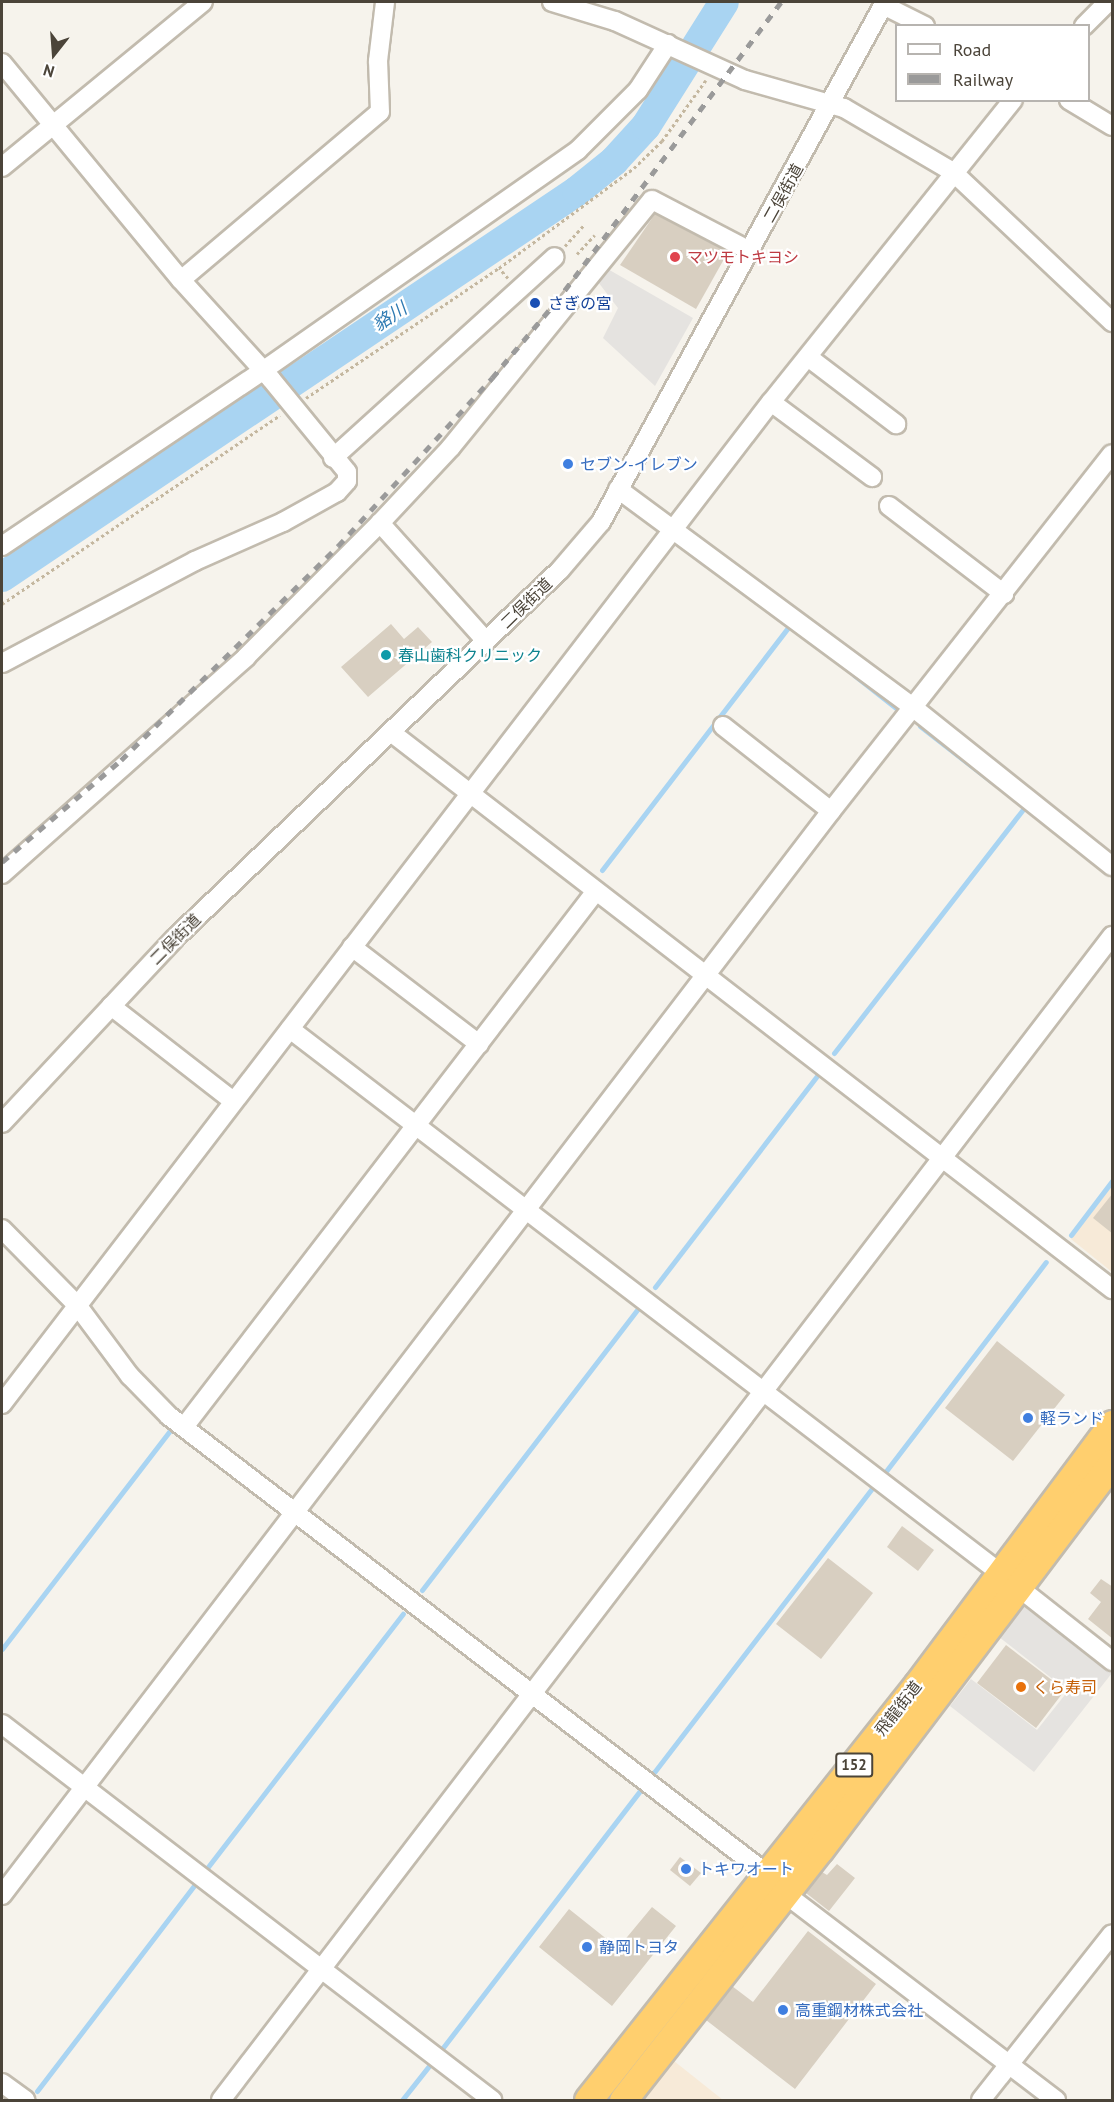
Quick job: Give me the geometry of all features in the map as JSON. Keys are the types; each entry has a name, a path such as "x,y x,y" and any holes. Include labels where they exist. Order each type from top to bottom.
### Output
{"highway":[{"name":"飛龍街道","path":"1008,1580 1113,1424"},
{"name":"飛龍街道","path":"623,2100 917,1685 1113,1463"},
{"name":"飛龍街道","path":"588,2100 776,1884"}],"street":[{"path":"2,167 203,2"},
{"path":"181,280 380,112 378,61 385,2"},
{"path":"552,2 581,5 766,88 844,108 954,172 1113,322"},
{"path":"1086,24 1108,2"},
{"path":"884,3 921,24"},
{"name":"二俣街道","path":"2,1123 111,1006 259,857 392,733 560,570 601,522 704,328 750,252 832,105 884,3"},
{"path":"2,546 266,376 578,150 638,90 674,46"},
{"path":"2,63 51,126 347,472 347,481 337,492 2,663"},
{"path":"2,1404 468,795 676,529 771,402 1011,102"},
{"path":"1072,102 1113,126"},
{"path":"2,874 237,665 380,523 451,447 652,200 750,252"},
{"path":"333,458 555,257"},
{"path":"808,357 896,424"},
{"path":"771,402 872,477"},
{"path":"2,1895 708,976 831,811 915,709 1113,454"},
{"path":"618,489 676,529 915,709 1113,866"},
{"path":"889,506 1004,594"},
{"path":"380,523 486,641"},
{"path":"723,726 831,811"},
{"path":"392,733 468,795 708,976 1113,1289"},
{"path":"178,1423 417,1125 596,891"},
{"path":"221,2100 763,1392 944,1160 1113,936"},
{"path":"352,947 478,1044"},
{"path":"111,1006 233,1101"},
{"path":"290,1029 1113,1660"},
{"path":"2,1229 77,1305 130,1376 178,1423 534,1694 1056,2100"},
{"path":"2,1724 323,1968 492,2100"},
{"path":"981,2100 1113,1934"},
{"path":"2,2083 25,2100"}],"path":[{"path":"2,604 291,404 481,277 499,268 634,168 684,113 712,64"},
{"path":"567,243 584,225"},
{"path":"578,254 595,235"},
{"path":"499,268 518,291"}],"shaded area":[{"path":"606,268 693,318 655,386 603,338 618,308 595,278"},
{"path":"1112,1186 1112,1272 1071,1239"},
{"path":"1024,1605 1112,1673 1034,1772 950,1706 971,1679 1037,1730 1068,1691 999,1637"},
{"path":"674,2061 723,2100 643,2100"}],"building":[{"name":"マツモトキヨシ","path":"655,214 728,252 696,309 620,265"},
{"name":"春山歯科クリニック","path":"391,624 404,639 418,627 432,642 368,697 341,667"},
{"path":"1113,1193 1113,1234 1093,1218"},
{"path":"997,1341 1065,1395 1013,1461 945,1408"},
{"path":"902,1526 934,1550 918,1571 887,1547"},
{"path":"828,1558 873,1593 821,1659 776,1624"},
{"path":"1101,1579 1113,1587 1113,1639 1088,1619 1101,1602 1090,1593"},
{"name":"くら寿司","path":"1006,1645 1065,1690 1036,1728 977,1683"},
{"path":"680,1857 701,1873 690,1886 670,1870"},
{"path":"837,1864 855,1878 829,1911 806,1893 822,1872 827,1875"},
{"path":"652,1907 676,1926 612,2006 539,1947 569,1909 618,1948"},
{"name":"高重鋼材株式会社","path":"808,1931 876,1984 795,2089 706,2020 732,1986 753,2002"}],"waterway":[{"name":"貉川","path":"2,577 577,191 614,161 646,126 724,2"},
{"path":"602,870 790,625 794,629"},
{"path":"854,675 896,708"},
{"path":"920,726 992,782"},
{"path":"834,1053 1025,807"},
{"path":"655,1287 816,1077"},
{"path":"1071,1235 1112,1181"},
{"path":"2,1649 345,1203"},
{"path":"883,1475 1046,1262"},
{"path":"422,1590 638,1309"},
{"path":"652,1775 874,1486"},
{"path":"204,1872 403,1614"},
{"path":"438,2054 640,1791"},
{"path":"37,2091 197,1882"},
{"path":"402,2100 432,2062"}],"railway":[{"path":"2,862 121,760 338,546 492,378 555,303 781,2"}],"place":[{"name":"マツモトキヨシ","path":"675,257"},
{"name":"さぎの宮","path":"535,303"},
{"name":"セブン-イレブン","path":"568,464"},
{"name":"春山歯科クリニック","path":"386,655"},
{"name":"軽ランド","path":"1028,1418"},
{"name":"くら寿司","path":"1021,1687"},
{"name":"トキワオート","path":"686,1869"},
{"name":"静岡トヨタ","path":"587,1947"},
{"name":"高重鋼材株式会社","path":"783,2010"}]}
